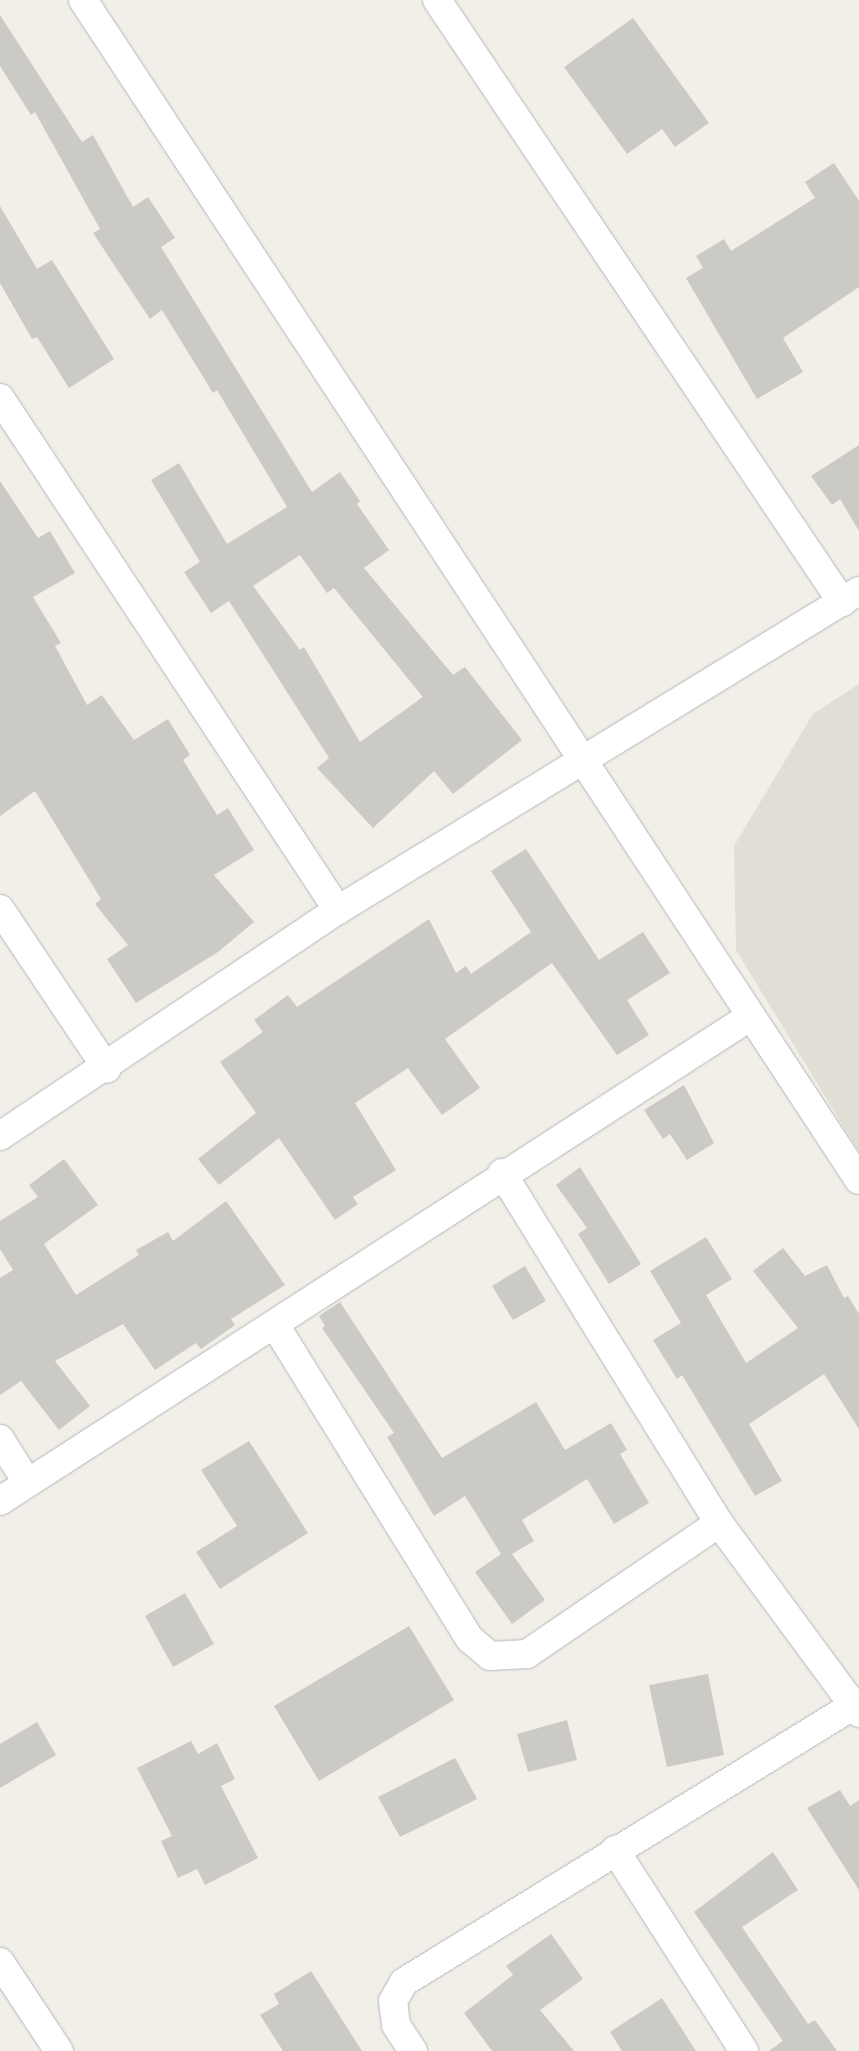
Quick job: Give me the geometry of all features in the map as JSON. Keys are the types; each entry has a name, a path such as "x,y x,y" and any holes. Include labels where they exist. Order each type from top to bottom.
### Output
{"street":[{"path":"83,0 859,1180"},
{"path":"0,1136 107,1069 338,910 585,761 851,596 437,0"},
{"path":"0,398 338,910"},
{"path":"0,908 107,1069"},
{"path":"0,1501 27,1482 275,1326 502,1173 751,1016"},
{"path":"413,2051 396,2025 393,2001 404,1982 615,1850 856,1709 720,1523 502,1173"},
{"path":"275,1326 470,1639 490,1656 527,1654 720,1523"},
{"path":"0,1439 27,1482"},
{"path":"615,1850 744,2051"},
{"path":"0,1962 59,2051"}],"shaded area":[{"path":"859,684 859,1152 736,950 734,846 813,714"}],"building":[{"path":"0,15 82,142 93,135 133,207 148,197 175,238 161,247 312,492 340,472 360,501 357,504 389,550 364,568 453,675 465,667 522,740 453,794 434,771 373,828 317,768 329,758 229,601 211,613 184,572 200,562 151,480 179,463 227,544 287,507 217,390 213,393 162,310 150,319 93,233 100,229 35,112 31,115 0,66","holes":["300,555 327,593 334,588 423,697 360,742 304,647 300,650 253,586"]},
{"path":"633,18 709,123 675,147 662,129 627,154 564,67"},
{"path":"834,163 859,201 859,287 783,338 803,372 757,399 686,278 703,268 696,256 724,239 731,251 815,198 805,182"},
{"path":"0,206 37,269 52,260 114,359 69,388 37,337 32,339 0,283"},
{"path":"859,445 859,531 840,499 832,505 811,476"},
{"path":"0,481 38,538 50,531 75,573 33,597 61,643 55,646 87,705 102,695 134,740 168,719 190,755 183,760 217,815 228,808 254,850 214,875 254,922 218,952 136,1003 107,959 128,945 95,904 101,899 35,791 0,816"},
{"path":"526,849 599,960 643,932 670,973 627,1000 649,1035 617,1055 552,963 445,1039 480,1088 442,1115 408,1068 355,1103 396,1170 353,1197 358,1204 335,1220 279,1138 219,1185 198,1159 256,1113 220,1062 263,1032 254,1020 288,995 297,1007 429,919 456,973 466,966 471,974 531,932 491,871"},
{"path":"684,1085 714,1143 687,1160 670,1134 663,1139 644,1110"},
{"path":"64,1159 98,1205 44,1244 76,1295 139,1255 136,1250 168,1232 173,1241 226,1201 285,1285 231,1319 235,1325 201,1349 196,1343 155,1370 123,1324 55,1361 90,1406 59,1430 21,1381 0,1395 0,1278 13,1270 0,1249 0,1221 38,1197 29,1185"},
{"path":"580,1167 641,1264 609,1284 578,1234 587,1228 556,1185"},
{"path":"706,1237 732,1279 706,1295 746,1363 798,1328 753,1271 783,1248 805,1276 827,1265 844,1298 848,1296 859,1314 859,1429 824,1374 749,1424 782,1481 755,1496 682,1375 677,1379 653,1340 681,1323 650,1271"},
{"path":"525,1266 546,1301 513,1320 492,1286"},
{"path":"340,1302 442,1458 536,1402 565,1450 611,1423 627,1450 620,1454 649,1503 614,1524 587,1479 522,1520 534,1541 512,1554 545,1600 512,1624 475,1572 501,1554 465,1496 434,1516 387,1437 394,1433 322,1328 325,1326 319,1316"},
{"path":"249,1441 308,1533 220,1589 196,1552 237,1526 201,1470"},
{"path":"185,1593 214,1644 173,1667 145,1616"},
{"path":"409,1626 454,1700 319,1781 274,1706"},
{"path":"708,1674 724,1755 667,1767 649,1685"},
{"path":"567,1720 577,1760 528,1772 517,1734"},
{"path":"37,1722 56,1755 0,1788 0,1744"},
{"path":"191,1741 198,1754 217,1743 235,1779 221,1786 258,1858 205,1885 197,1869 178,1878 161,1841 172,1836 137,1768"},
{"path":"455,1758 477,1799 400,1837 378,1797"},
{"path":"840,1790 850,1806 859,1800 859,1890 807,1808"},
{"path":"773,1852 798,1890 742,1927 808,2024 815,2020 837,2051 769,2051 783,2041 694,1912"},
{"path":"551,1934 583,1979 540,2010 574,2051 492,2051 464,2013 513,1975 506,1966"},
{"path":"311,1971 362,2051 283,2051 260,2015 279,2004 274,1994"},
{"path":"662,1998 696,2051 622,2051 610,2032"}]}
